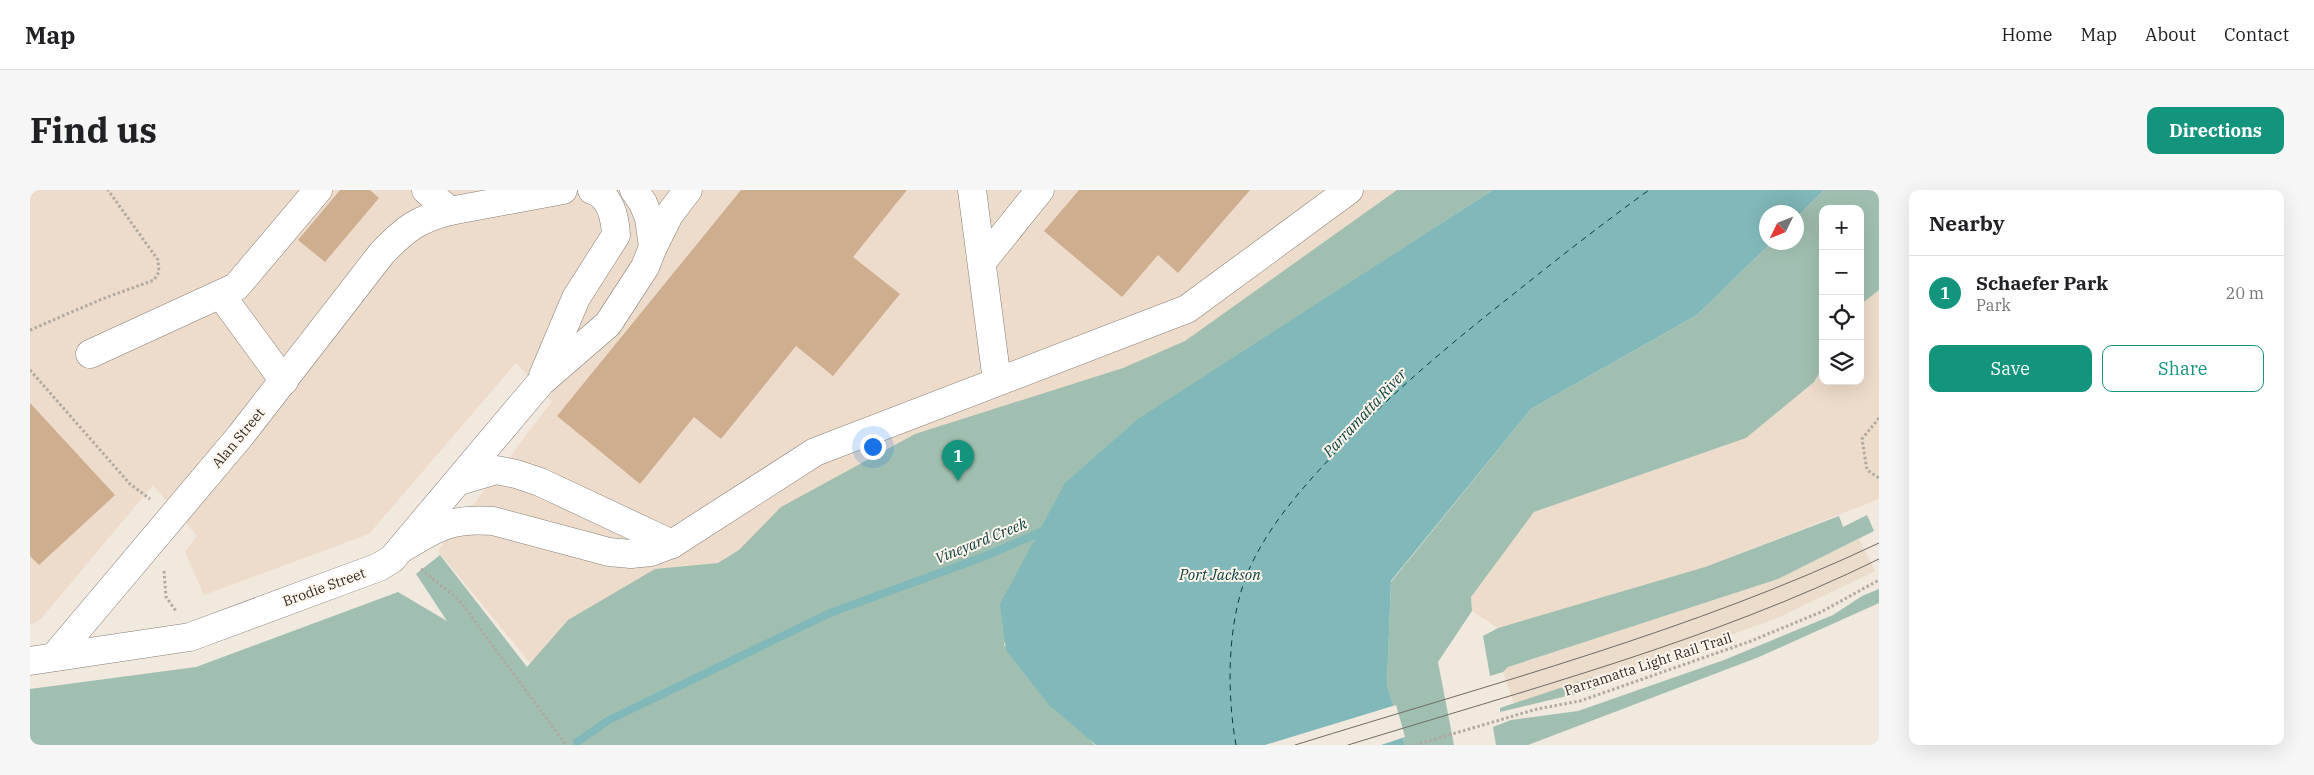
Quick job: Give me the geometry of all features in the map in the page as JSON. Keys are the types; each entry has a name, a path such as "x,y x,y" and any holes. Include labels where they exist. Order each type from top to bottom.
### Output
{"street":[{"path":"90,354 228,291 318,190"},
{"path":"426,190 450,211 563,190"},
{"path":"592,190 606,200 612,210 616,235"},
{"path":"541,382 576,298 616,235 624,190"},
{"path":"634,190 643,203 649,218 654,247"},
{"path":"541,382 608,324 645,267 669,215 688,190"},
{"path":"972,190 997,381"},
{"path":"982,262 1040,190"},
{"path":"408,557 434,528 453,522 474,520 493,521 609,552 631,554 651,552 672,544 815,452 1187,310 1349,190"},
{"name":"Alan Street","path":"42,659 284,381 382,253 408,227 420,220 450,211"},
{"path":"228,291 284,381"},
{"name":"Brodie Street","path":"42,659 190,637 379,567 392,559 408,557 459,481 541,382"},
{"path":"459,481 496,470 516,474 540,482 672,544"}],"path":[{"path":"30,330 102,299 154,280 159,272 158,260 108,190"},
{"path":"30,370 130,484 151,500"},
{"path":"1879,418 1862,438 1867,470 1879,478"},
{"path":"408,557 460,601 566,745"},
{"path":"164,569 166,597 177,612"},
{"name":"Parramatta Light Rail Trail","path":"1415,745 1491,722 1580,700 1751,641 1821,612 1879,580"}],"shaded area":[{"path":"30,190 1410,190 1250,311 540,675 438,551 552,401 516,363 369,534 204,595 185,552 197,536 153,485 40,620 30,625"},
{"path":"1879,290 1879,499 1705,567 1498,628 1472,611 1471,597 1534,512 1746,438 1814,382 1819,374 1819,385 1864,385 1864,302"},
{"path":"1859,539 1875,571 1782,616 1682,653 1593,677 1514,704 1503,672 1508,667 1778,579"}],"green space":[{"path":"1397,190 1493,190 1271,334 1259,349 1025,560 1004,645 1099,734 1090,740 1095,745 30,745 30,689 196,667 398,592 447,621 416,574 440,555 527,667 568,620 655,569 718,563 739,550 781,507 915,434 1123,368 1185,341"},
{"path":"1824,190 1879,190 1879,290 1864,302 1864,205 1819,205 1819,374 1814,382 1746,438 1534,512 1471,597 1472,611 1438,662 1454,745 1405,745 1387,685 1391,582 1531,409 1697,315 1764,250 1804,250 1804,210"},
{"path":"1867,515 1874,531 1778,579 1508,667 1503,672 1490,676 1483,636 1498,628 1705,567 1839,516 1843,527"},
{"path":"1879,589 1879,603 1759,657 1528,745 1496,745 1493,727 1511,720 1578,711 1724,660 1833,615 1862,596"},
{"path":"1593,677 1596,689 1500,712 1500,708"}],"water":[{"name":"Port Jackson","path":"1493,190 1824,190 1804,210 1804,205 1759,205 1759,250 1764,250 1697,315 1531,409 1391,581 1387,685 1405,745 1096,745 1049,705 1006,650 1000,604 1065,483 1138,419"}],"pier":[{"path":"1396,705 1405,737 1381,745 1265,745"}],"building":[{"path":"340,190 370,190 379,198 325,262 298,240"},
{"path":"741,190 907,190 853,257 900,294 833,376 796,346 721,439 694,417 640,484 557,416"},
{"path":"1079,190 1250,190 1178,273 1158,255 1122,297 1044,231"},
{"path":"30,403 115,495 39,565 30,556"}],"waterway":[{"name":"Vineyard Creek","path":"577,742 609,720 830,613 983,557 1048,529"}],"ferry route":[{"path":"1236,745 1230,676 1233,628 1244,583 1252,563 1279,518 1356,431 1420,371 1545,269 1649,190"}],"tram line":[{"path":"1295,745 1664,630 1809,574 1879,543"},
{"path":"1348,745 1550,684 1685,639 1751,615 1879,559"}],"place":[{"name":"Schaefer Park","path":"958,481"}],"water label":[{"name":"Parramatta River","path":"1365,413"}]}
